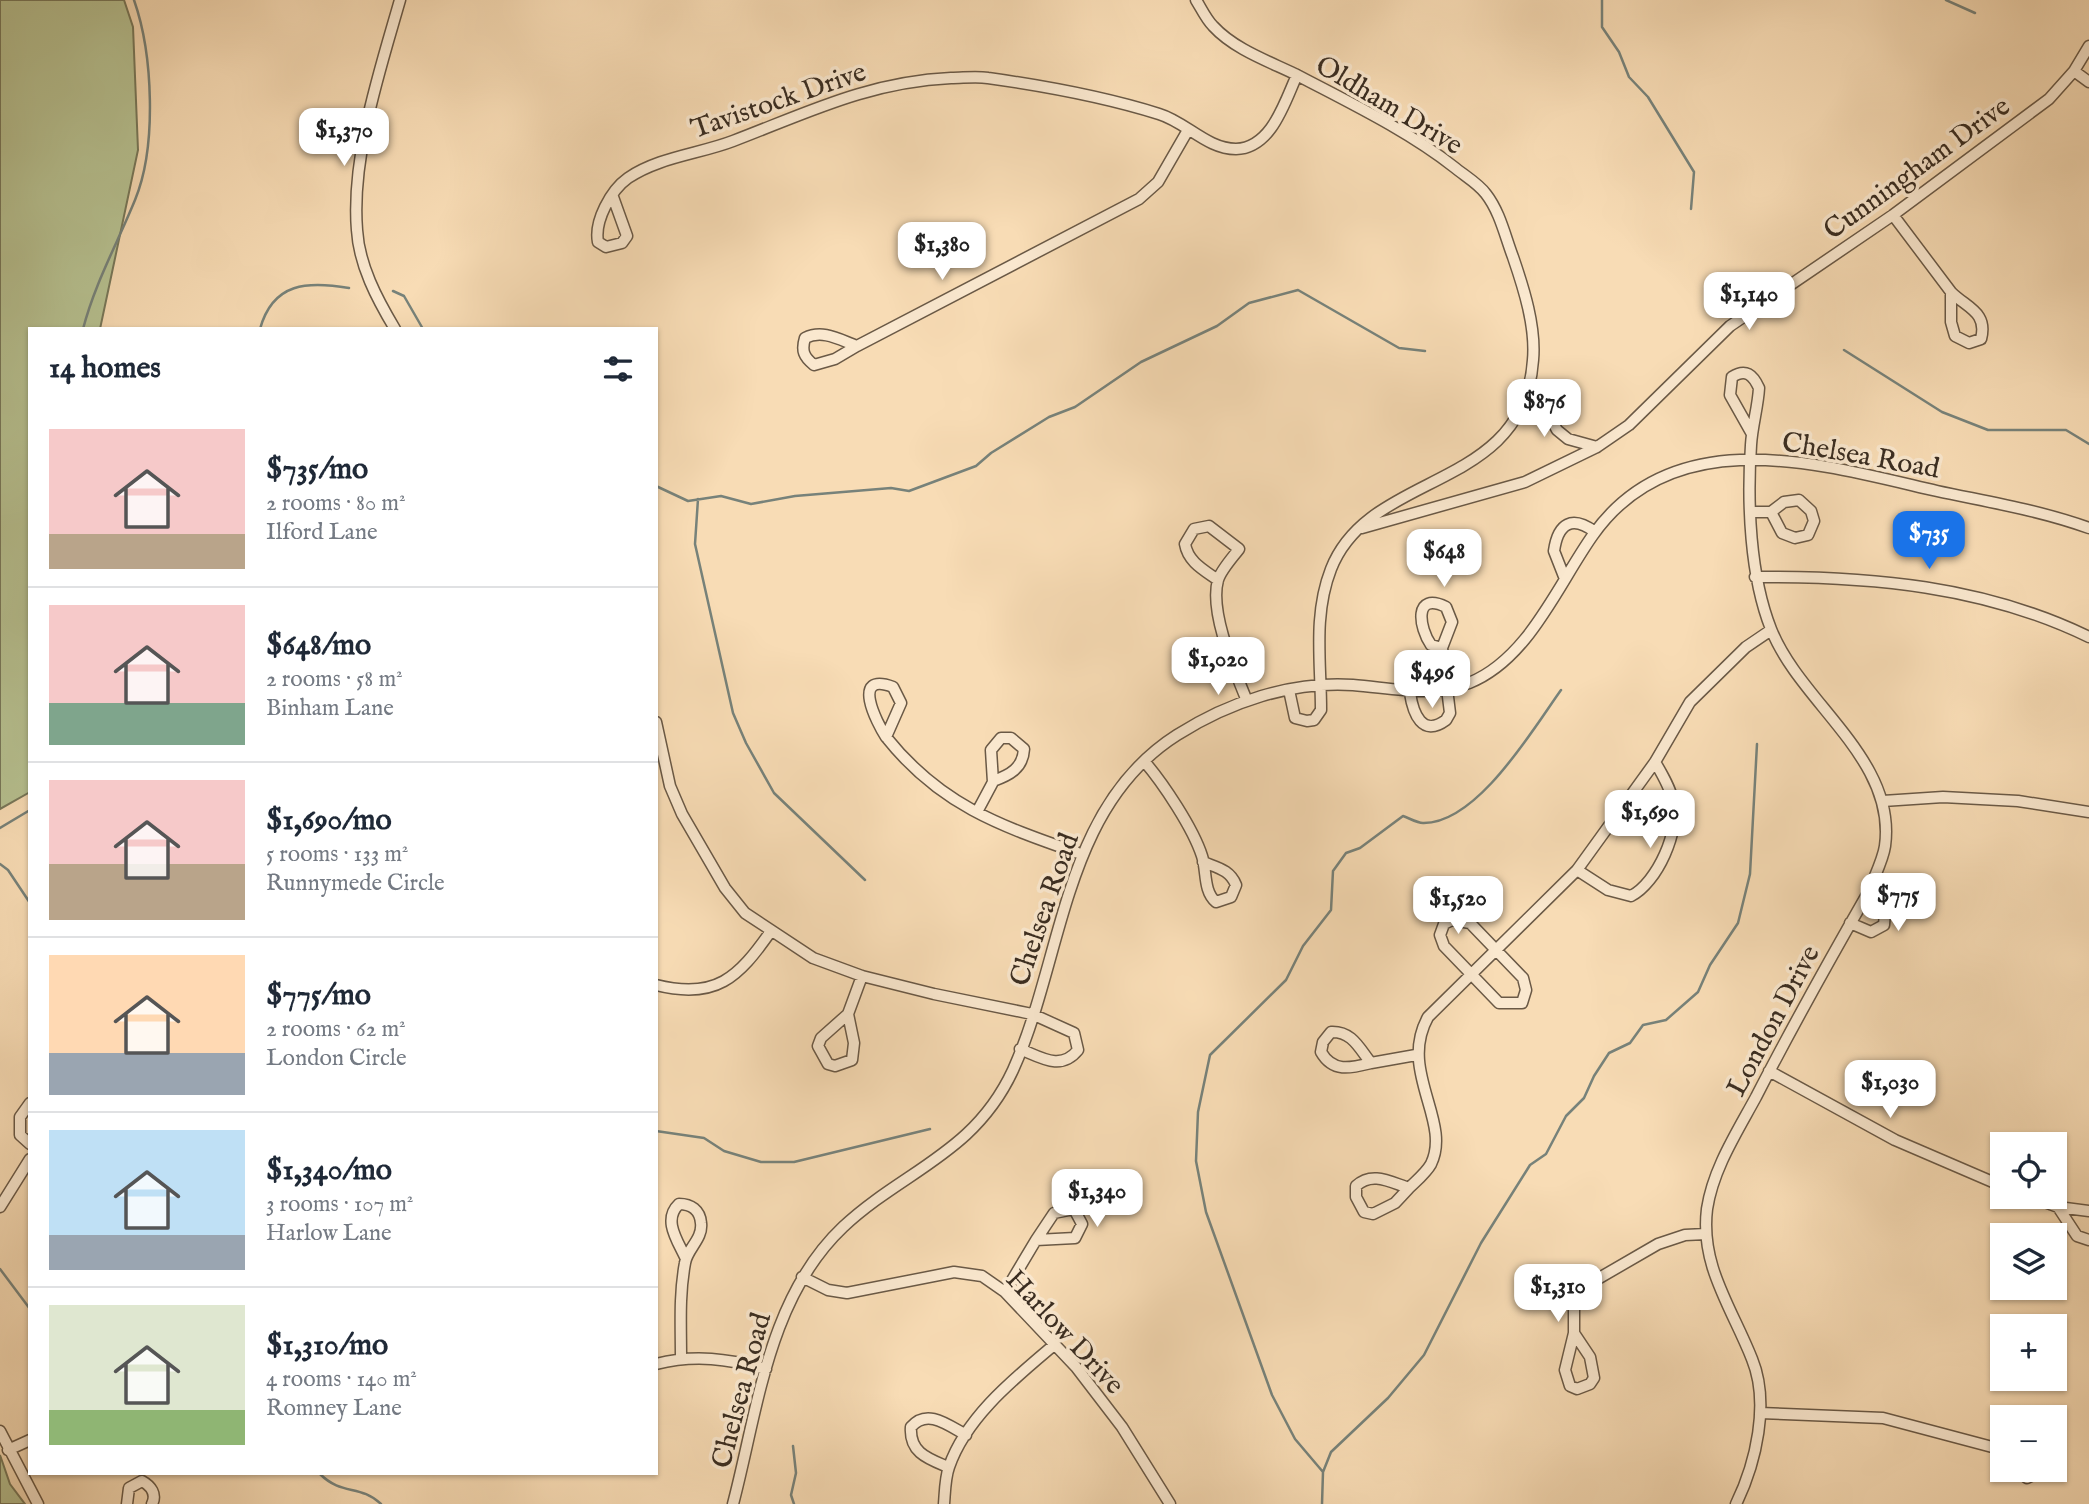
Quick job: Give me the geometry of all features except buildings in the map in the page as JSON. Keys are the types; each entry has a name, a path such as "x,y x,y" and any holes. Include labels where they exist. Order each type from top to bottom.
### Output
{"street":[{"path":"394,327 372,285 365,264 356,232 356,207 362,154 400,0"},
{"name":"Oldham Drive","path":"1196,0 1213,26 1224,35 1432,150 1485,191 1494,207 1518,272 1535,344 1532,383 1522,412 1506,434 1466,465 1385,509 1356,530 1343,544 1331,569 1320,612 1318,654 1321,710 1314,720 1295,718 1289,691"},
{"name":"Cunningham Drive","path":"1356,530 1525,482 1597,447 1629,425 1730,326 1893,215 2049,99 2074,71 2089,46"},
{"path":"2074,71 2089,82"},
{"name":"Tavistock Drive","path":"613,197 626,179 650,166 731,141 847,95 925,80 985,77 1123,103 1164,115 1217,146 1237,149 1254,143 1276,123 1297,75"},
{"path":"857,346 827,334 814,333 805,338 802,347 805,357 814,365 835,359 1139,199 1158,182 1188,130"},
{"path":"1893,215 1951,292 1977,312 1982,323 1981,339 1969,343 1955,336 1951,322 1951,292"},
{"name":"London Drive","path":"1737,1504 1755,1452 1760,1412 1753,1361 1711,1271 1706,1234 1713,1185 1769,1072 1869,891 1885,846 1883,801 1871,773 1802,679 1772,630 1755,577 1750,457 1759,388 1747,372 1739,372 1732,377 1730,395 1752,434"},
{"path":"1532,383 1557,430 1568,439 1597,447"},
{"name":"Chelsea Road","path":"733,1504 766,1369 784,1312 802,1277 845,1225 950,1149 978,1124 998,1099 1032,1014 1081,854 1105,808 1125,779 1177,736 1247,701 1321,685 1410,693 1469,683 1505,660 1523,640 1595,532 1645,487 1673,474 1716,461 1750,457 1804,461 2049,514 2089,527"},
{"path":"1752,512 1771,512"},
{"path":"1565,579 1554,551 1562,528 1571,522 1581,522 1595,532"},
{"path":"1218,580 1200,568 1186,551 1185,544 1194,529 1209,526 1239,549 1218,580 1225,646 1247,701"},
{"path":"1755,577 1854,579 1963,593 2044,615 2089,637"},
{"path":"1409,1188 1375,1177 1364,1179 1356,1186 1356,1197 1364,1212 1373,1214 1395,1203 1430,1167 1437,1146 1416,1055 1419,1034 1428,1017 1577,870 1655,762 1690,702 1746,647 1772,630"},
{"path":"1410,693 1416,720 1431,727 1446,720 1450,713 1441,648"},
{"path":"658,731 670,786 682,814 725,888 745,913 813,958 862,976 1032,1014 1074,1033 1078,1050 1069,1060 1055,1063 1020,1049"},
{"path":"886,737 941,793 1020,833 1081,854"},
{"path":"1144,761 1161,782 1201,853 1203,862"},
{"path":"1577,870 1608,890 1631,896 1649,883 1667,850 1674,804 1655,762"},
{"path":"977,812 993,782"},
{"path":"1883,801 1943,797 2018,801 2081,808 2089,812"},
{"path":"1850,923 1871,932 1884,925 1885,911 1869,891"},
{"path":"1460,920 1470,923 1522,978 1525,990 1522,1003 1499,1003 1472,974 1444,946 1440,935 1444,924 1460,920"},
{"path":"658,986 678,991 710,988 744,968 771,931"},
{"path":"848,1014 854,1043 852,1060 835,1066 828,1064 818,1046 821,1038 848,1014 862,976"},
{"path":"1371,1063 1352,1038 1342,1032 1331,1032 1323,1042 1321,1052 1326,1061 1335,1066 1349,1068 1416,1055"},
{"path":"1769,1072 1895,1140 1990,1181"},
{"path":"28,1106 20,1117 20,1135 28,1142"},
{"path":"0,1207 28,1162"},
{"path":"681,1358 681,1291 686,1259 700,1233 702,1222 697,1211 689,1204 679,1203 673,1209 671,1225 686,1259"},
{"path":"2067,1208 2089,1211"},
{"path":"2059,1209 2077,1236 2089,1240"},
{"path":"1574,1333 1594,1368 1594,1378 1590,1384 1577,1389 1570,1386 1565,1370 1574,1333 1573,1307 1581,1288 1658,1244 1685,1235 1706,1234"},
{"path":"1005,1292 1037,1240"},
{"name":"Harlow Drive","path":"802,1277 828,1290 847,1293 954,1272 982,1276 1005,1292 1100,1397 1170,1504"},
{"path":"944,1504 948,1467 966,1435 987,1408 1054,1345"},
{"path":"658,1364 681,1358 732,1360 766,1369"},
{"path":"1760,1412 1883,1418 1990,1446"},
{"path":"948,1467 921,1456 912,1443 911,1427 920,1419 933,1418 966,1435"},
{"path":"0,1431 8,1451 38,1504"},
{"path":"8,1451 28,1441"},
{"path":"127,1504 129,1488 142,1481 150,1485 153,1493 152,1504"}],"green space":[{"path":"0,0 124,0 133,27 138,150 100,327 28,327 28,793 0,809"},
{"path":"0,1455 10,1484 25,1504 0,1504"}],"waterway":[{"path":"84,327 100,280 135,200 147,154 150,100 148,73 134,0"},
{"path":"1602,0 1602,27 1619,52 1629,77 1648,97 1694,172 1691,209"},
{"path":"1946,0 1975,13"},
{"path":"261,327 274,302 294,288 320,285 349,288"},
{"path":"658,487 688,501 721,496 751,504 795,496 891,488 909,491 976,466 991,453 1049,417 1075,407 1141,362 1217,326 1249,303 1298,290 1399,348 1425,351"},
{"path":"393,291 404,296 422,327"},
{"path":"1844,350 1942,412 1988,430 2066,430 2089,444"},
{"path":"698,499 695,544 733,713 746,743 774,793 865,880"},
{"path":"1322,1504 1323,1472 1295,1439 1272,1395 1206,1212 1196,1161 1198,1112 1210,1055 1286,980 1303,946 1331,910 1333,871 1346,853 1360,848 1403,816 1423,823 1443,819 1463,808 1502,772 1561,690"},
{"path":"1323,1472 1331,1452 1388,1398 1424,1355 1481,1243 1530,1165 1546,1154 1566,1116 1584,1098 1609,1053 1630,1043 1643,1025 1666,1020 1698,992 1710,965 1738,923 1750,874 1757,744"},
{"path":"0,828 28,811"},
{"path":"0,864 8,870 28,900"},
{"path":"658,1131 704,1138 724,1151 761,1162 794,1162 930,1129"},
{"path":"0,1269 28,1306"},
{"path":"793,1446 796,1473 791,1495 794,1504"},
{"path":"321,1475 336,1485 366,1494 381,1504"}]}
